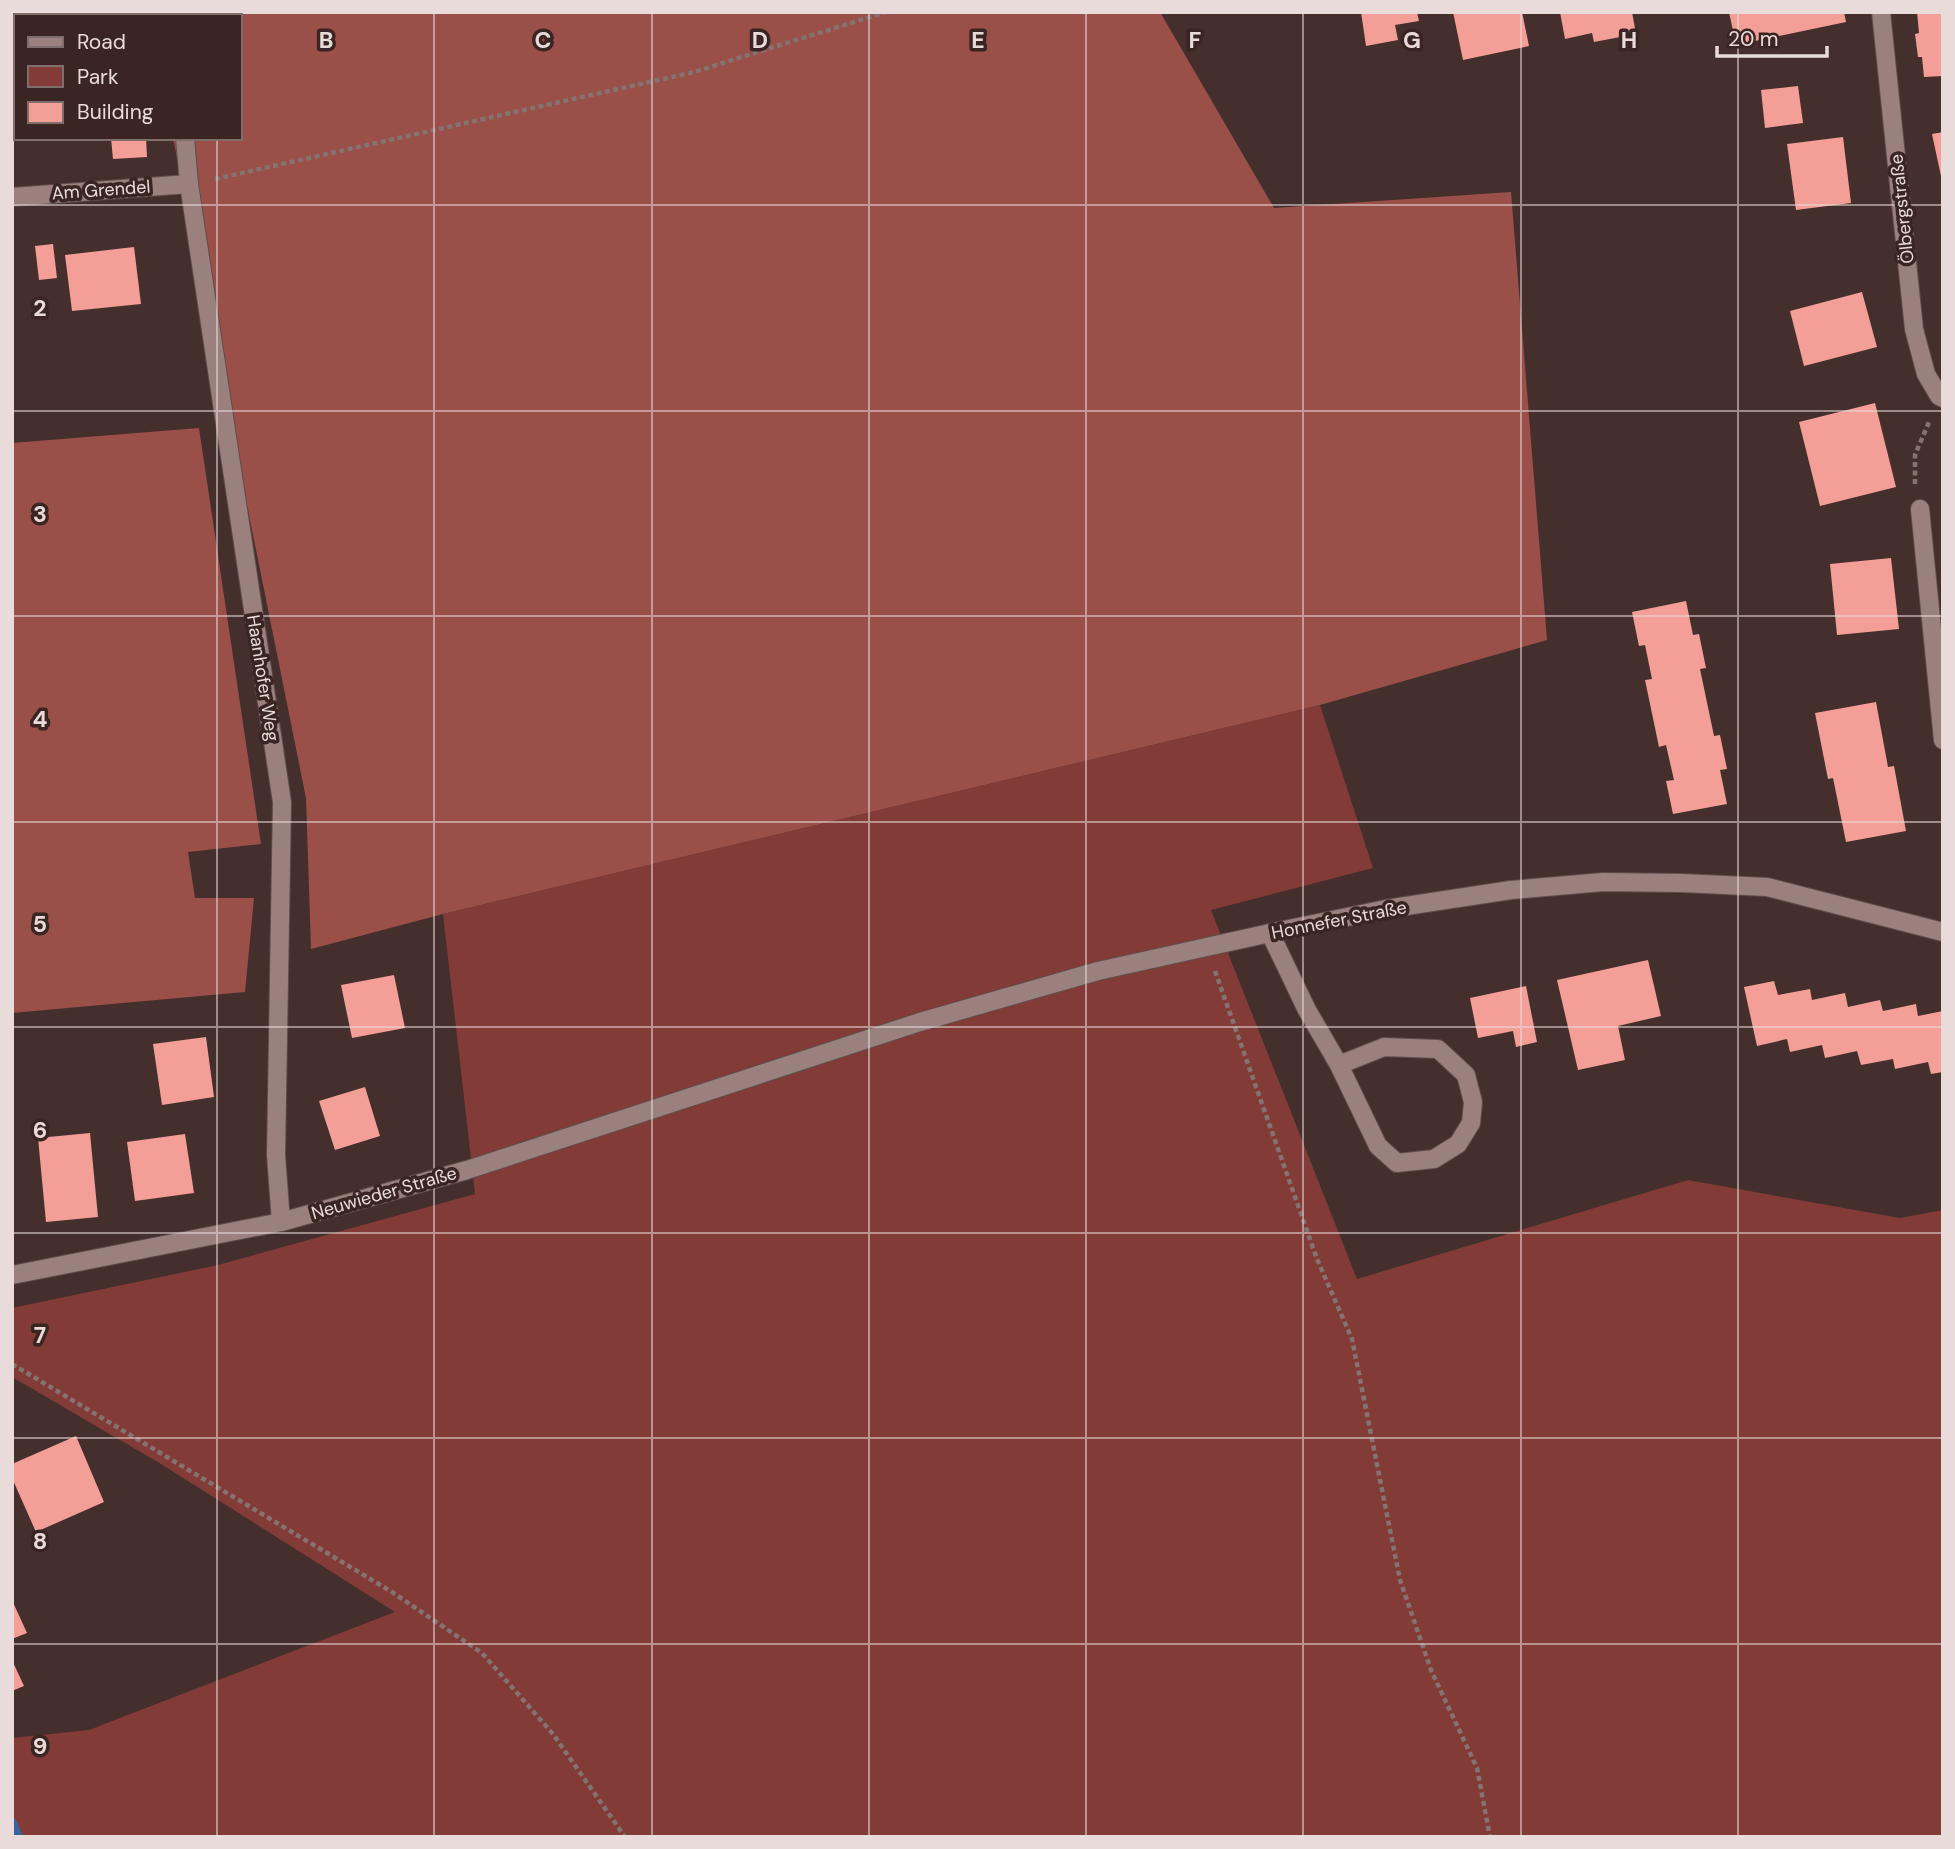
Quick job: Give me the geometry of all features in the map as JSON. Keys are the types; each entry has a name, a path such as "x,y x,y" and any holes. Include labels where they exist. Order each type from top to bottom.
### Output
{"street":[{"name":"Ölbergstraße","path":"1881,12 1914,329 1926,374 1941,397"},
{"name":"Haanhofer Weg","path":"185,140 189,184 282,802 276,1155 281,1222"},
{"name":"Am Grendel","path":"12,197 189,184"},
{"path":"1920,509 1943,740"},
{"name":"Honnefer Straße","path":"748,1079 932,1018 1098,971 1385,909 1511,890 1603,882 1767,887 1943,932"},
{"path":"1270,933 1378,1146 1397,1163 1434,1159 1458,1144 1471,1123 1473,1102 1466,1074 1438,1049 1384,1047 1339,1065"},
{"name":"Neuwieder Straße","path":"12,1275 281,1222 467,1170 748,1079"}],"path":[{"path":"189,184 694,72 886,12"},
{"path":"1915,485 1915,455 1941,397"},
{"path":"1208,947 1317,1259 1352,1339 1400,1580 1431,1671 1477,1768 1490,1837"},
{"path":"12,1364 392,1592 481,1653 553,1734 625,1837"}],"green space":[{"path":"1320,705 1373,868 1211,910 1357,1279 1688,1180 1900,1218 1943,1210 1943,1837 12,1837 12,1738 89,1730 395,1612 161,1464 12,1377 12,1308 218,1265 475,1194 443,914"}],"shaded area":[{"path":"1160,12 1274,208 1511,192 1547,640 1320,705 443,914 311,949 306,798 173,140 242,140 242,14 159,14"},
{"path":"199,428 261,844 188,852 195,898 254,898 245,992 12,1013 12,443"}],"building":[{"path":"1361,12 1417,12 1419,21 1395,25 1398,40 1366,46"},
{"path":"1453,12 1522,12 1529,46 1463,60"},
{"path":"1560,12 1632,12 1636,34 1594,42 1592,33 1565,39"},
{"path":"1729,12 1844,12 1846,22 1736,45"},
{"path":"1917,12 1943,12 1943,76 1924,77 1922,57 1918,57 1915,34 1919,33"},
{"path":"12,71 14,71 14,138"},
{"path":"1798,86 1803,123 1765,128 1761,90"},
{"path":"1943,132 1943,181 1942,181 1932,134"},
{"path":"1843,137 1851,203 1796,210 1787,144"},
{"path":"111,140 146,140 147,157 113,159"},
{"path":"53,244 57,278 39,280 35,246"},
{"path":"134,247 141,304 72,311 65,255"},
{"path":"1862,292 1877,347 1804,366 1790,311"},
{"path":"1875,403 1896,487 1820,506 1799,422"},
{"path":"1891,558 1899,629 1837,635 1830,564"},
{"path":"1686,601 1693,635 1699,634 1706,668 1700,669 1714,736 1720,735 1727,769 1720,770 1727,804 1673,814 1666,781 1674,780 1666,745 1659,747 1645,680 1652,679 1645,645 1639,646 1632,612"},
{"path":"1876,702 1888,767 1894,766 1906,831 1846,842 1833,778 1828,779 1815,713"},
{"path":"1648,960 1661,1016 1618,1026 1625,1060 1578,1070 1557,980"},
{"path":"394,975 405,1028 352,1038 341,985"},
{"path":"1774,981 1778,995 1810,989 1812,1000 1845,993 1848,1007 1880,1000 1883,1011 1916,1004 1918,1016 1943,1011 1943,1072 1931,1074 1928,1062 1895,1069 1893,1059 1861,1065 1857,1051 1825,1058 1822,1045 1790,1052 1787,1039 1757,1046 1744,987"},
{"path":"1526,986 1537,1042 1516,1047 1513,1031 1478,1038 1470,998"},
{"path":"206,1037 214,1097 162,1105 153,1044"},
{"path":"365,1087 380,1136 335,1150 319,1101"},
{"path":"90,1133 98,1217 46,1222 38,1138"},
{"path":"185,1134 194,1193 135,1201 127,1142"},
{"path":"76,1436 104,1502 36,1532 12,1478 12,1464"},
{"path":"12,1600 27,1633 12,1639"},
{"path":"12,1660 24,1686 12,1691"}],"waterway":[{"path":"12,1823 18,1837"}]}
